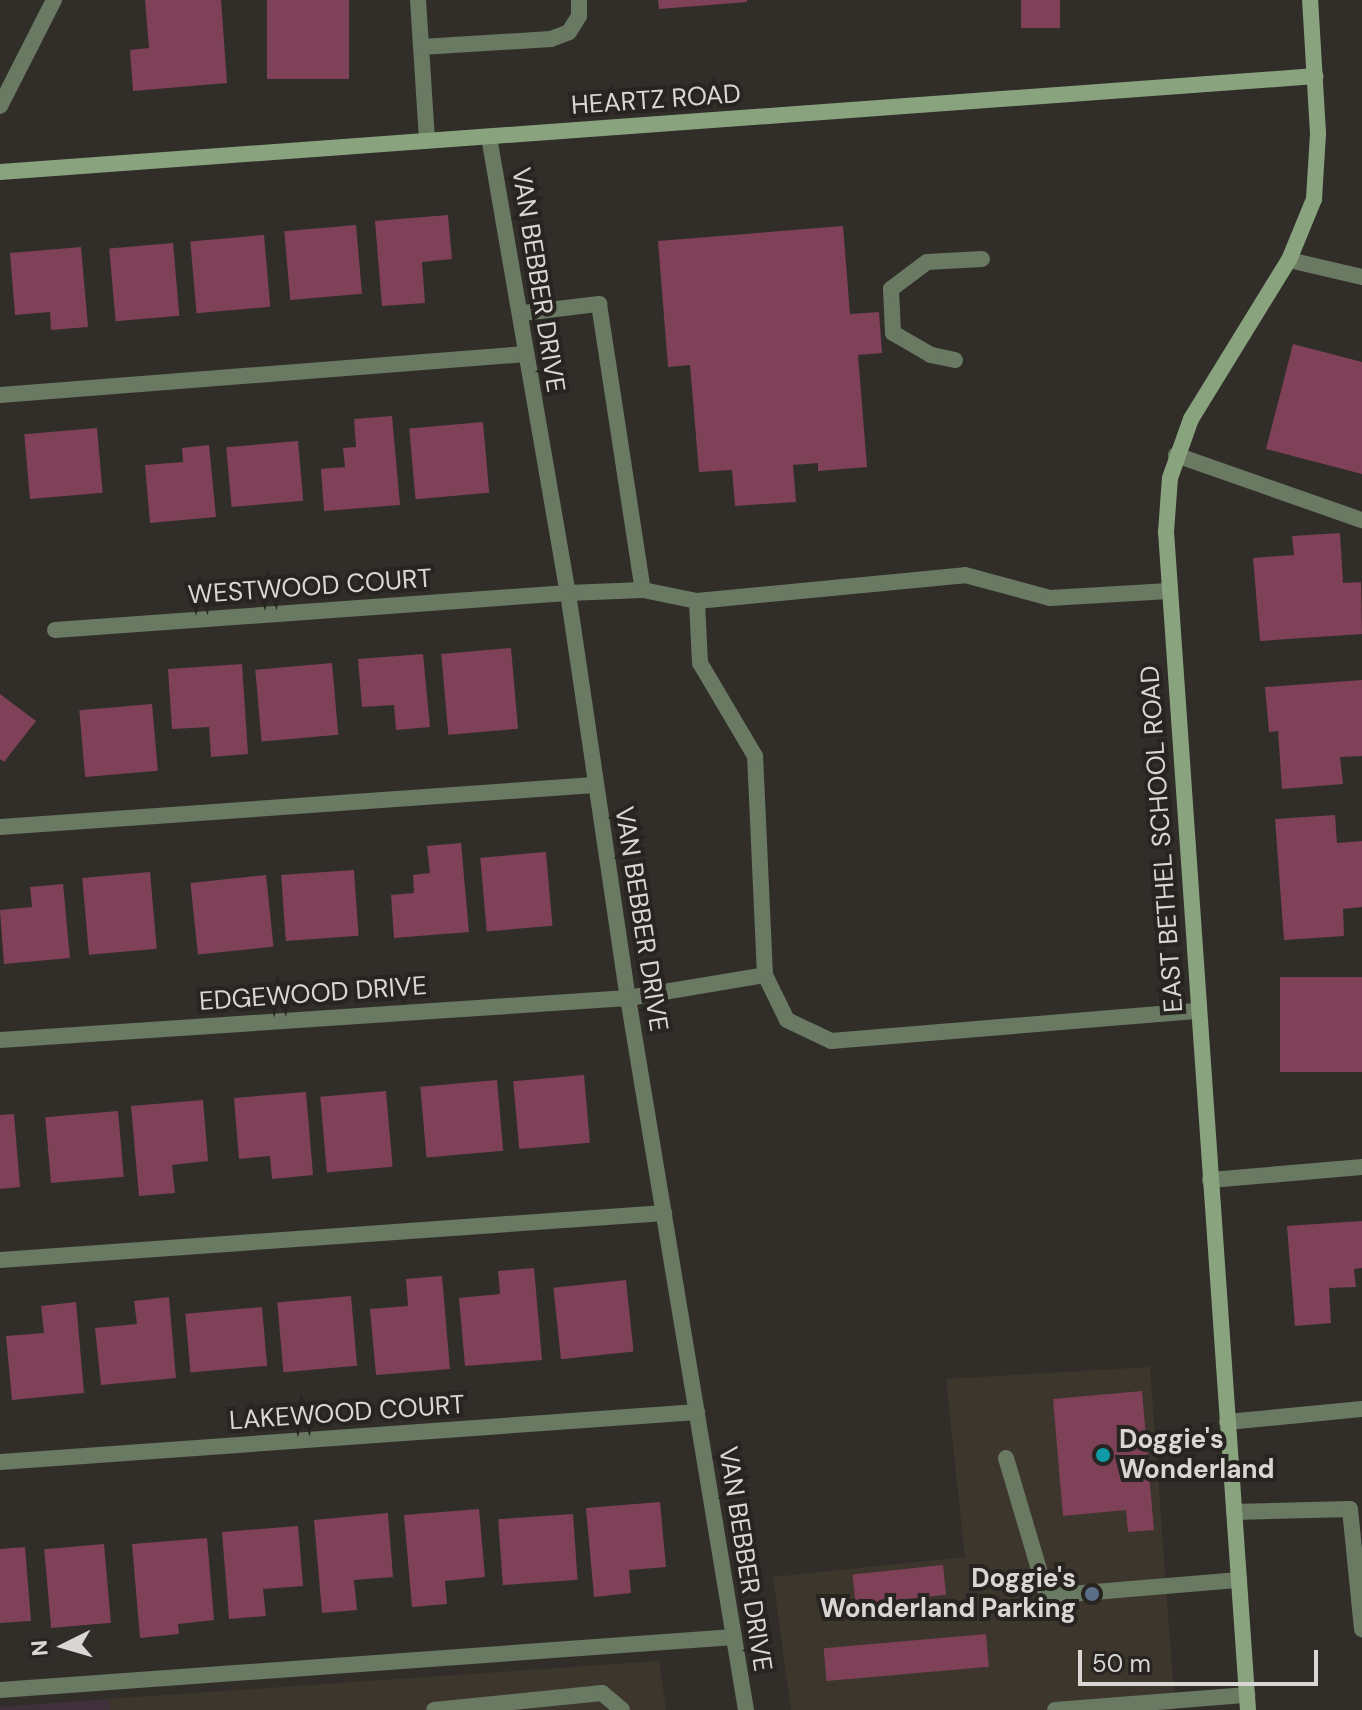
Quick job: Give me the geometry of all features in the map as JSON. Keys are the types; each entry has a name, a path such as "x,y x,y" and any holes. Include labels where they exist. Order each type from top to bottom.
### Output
{"street":[{"path":"0,106 54,0"},
{"path":"418,0 427,141"},
{"path":"421,47 551,39 569,32 579,16 579,0"},
{"name":"EAST BETHEL SCHOOL ROAD","path":"1248,1702 1166,532 1176,455 1219,369 1289,260 1314,199 1316,76 1310,0"},
{"name":"HEARTZ ROAD","path":"0,172 1316,76"},
{"name":"VAN BEBBER DRIVE","path":"489,137 523,313 526,354 568,593 628,998 746,1710"},
{"path":"955,360 931,355 893,333 891,289 927,262 982,259"},
{"path":"1289,260 1362,277"},
{"path":"523,313 599,304 643,590"},
{"path":"0,395 526,354"},
{"path":"1176,455 1362,520"},
{"name":"WESTWOOD COURT","path":"55,630 568,593 643,590 697,601 965,575 1050,598 1169,591"},
{"path":"697,601 700,663 755,756 765,975 787,1020 831,1041 1199,1011"},
{"path":"0,827 595,785"},
{"name":"EDGEWOOD DRIVE","path":"0,1040 628,998 765,975"},
{"path":"1210,1180 1362,1167"},
{"path":"0,1260 664,1213"},
{"path":"1227,1422 1362,1409"},
{"name":"LAKEWOOD COURT","path":"0,1462 697,1412"},
{"path":"1006,1458 1047,1596 1239,1580"},
{"path":"1234,1512 1350,1509 1362,1629"},
{"path":"0,1690 734,1637"},
{"path":"434,1710 602,1693 622,1710"},
{"path":"1055,1710 1248,1702"}],"shaded area":[{"path":"1150,1367 1175,1710 791,1710 773,1577 965,1557 946,1379"},
{"path":"659,1661 666,1710 110,1710 109,1699"},
{"path":"109,1699 110,1710 0,1710 0,1707"}],"building":[{"path":"145,0 221,0 227,83 133,91 130,50 149,48"},
{"path":"267,0 349,0 349,79 267,79"},
{"path":"658,0 747,0 747,2 659,9"},
{"path":"1021,0 1060,0 1060,28 1021,28"},
{"path":"448,215 452,259 422,262 425,303 382,306 375,221"},
{"path":"356,225 362,294 290,300 284,231"},
{"path":"843,226 850,314 879,312 882,353 858,355 867,467 818,471 818,463 793,465 796,502 735,506 732,470 699,472 690,365 668,367 658,241"},
{"path":"264,235 270,307 197,313 190,241"},
{"path":"173,243 179,316 116,321 109,249"},
{"path":"81,247 88,327 51,330 50,312 15,315 10,253"},
{"path":"1293,344 1362,362 1362,474 1266,449"},
{"path":"392,416 400,505 324,511 321,469 345,467 343,448 356,447 354,419"},
{"path":"483,422 489,493 415,499 409,428"},
{"path":"97,428 103,493 30,499 24,434"},
{"path":"298,441 303,501 232,507 226,447"},
{"path":"209,445 216,517 150,523 145,465 183,462 182,448"},
{"path":"1340,533 1343,583 1361,582 1362,634 1260,641 1253,558 1294,555 1292,536"},
{"path":"511,648 518,729 448,735 441,654"},
{"path":"423,654 430,727 396,730 394,705 362,707 358,659"},
{"path":"332,663 338,735 262,741 255,670"},
{"path":"242,664 248,754 211,757 209,727 172,729 168,669"},
{"path":"1362,680 1362,756 1340,757 1343,784 1282,789 1278,731 1269,732 1265,687"},
{"path":"0,694 36,721 4,762 0,759"},
{"path":"152,704 158,771 85,777 79,710"},
{"path":"1335,815 1337,843 1362,841 1362,907 1343,909 1344,936 1284,940 1275,819"},
{"path":"461,843 469,932 394,938 391,895 414,893 413,875 430,873 427,846"},
{"path":"546,852 552,926 487,931 480,858"},
{"path":"354,870 359,936 286,941 281,875"},
{"path":"150,872 157,949 89,955 82,878"},
{"path":"266,875 274,947 198,955 190,883"},
{"path":"63,884 70,958 4,964 0,910 32,907 30,887"},
{"path":"1280,977 1362,977 1362,1072 1280,1072"},
{"path":"584,1075 590,1143 519,1149 513,1081"},
{"path":"497,1080 503,1151 426,1157 420,1087"},
{"path":"386,1091 393,1167 327,1172 320,1097"},
{"path":"306,1092 313,1175 272,1179 270,1156 239,1159 234,1098"},
{"path":"203,1100 208,1161 172,1165 175,1193 139,1196 131,1106"},
{"path":"118,1111 124,1177 51,1183 45,1117"},
{"path":"14,1114 20,1187 0,1189 0,1115"},
{"path":"1362,1221 1362,1268 1354,1269 1356,1287 1329,1288 1331,1323 1295,1326 1287,1226"},
{"path":"534,1268 542,1360 465,1366 459,1298 500,1294 498,1271"},
{"path":"442,1276 450,1369 376,1375 370,1309 408,1306 406,1279"},
{"path":"626,1280 634,1352 561,1359 553,1288"},
{"path":"351,1296 357,1366 283,1372 277,1302"},
{"path":"169,1297 176,1378 101,1385 95,1328 137,1324 134,1301"},
{"path":"76,1302 84,1393 12,1400 6,1336 44,1333 41,1306"},
{"path":"262,1307 267,1366 190,1372 185,1314"},
{"name":"Doggie's Wonderland","path":"1142,1391 1154,1530 1128,1532 1126,1510 1063,1516 1053,1399"},
{"path":"660,1502 666,1567 629,1570 631,1593 594,1597 586,1508"},
{"path":"479,1509 485,1577 445,1581 447,1604 412,1607 404,1515"},
{"path":"388,1513 393,1577 354,1580 357,1610 322,1613 314,1520"},
{"path":"573,1514 578,1580 503,1585 498,1519"},
{"path":"298,1526 303,1586 263,1589 266,1616 229,1619 222,1532"},
{"path":"207,1538 214,1620 178,1624 179,1634 140,1638 132,1544"},
{"path":"104,1544 111,1623 51,1628 44,1549"},
{"path":"25,1547 31,1621 0,1623 0,1549"},
{"path":"943,1565 946,1595 856,1604 852,1575"},
{"path":"986,1634 989,1667 826,1681 824,1648"}],"place":[{"name":"Doggie's Wonderland","path":"1103,1455"},
{"name":"Doggie's Wonderland Parking","path":"1092,1594"}]}
